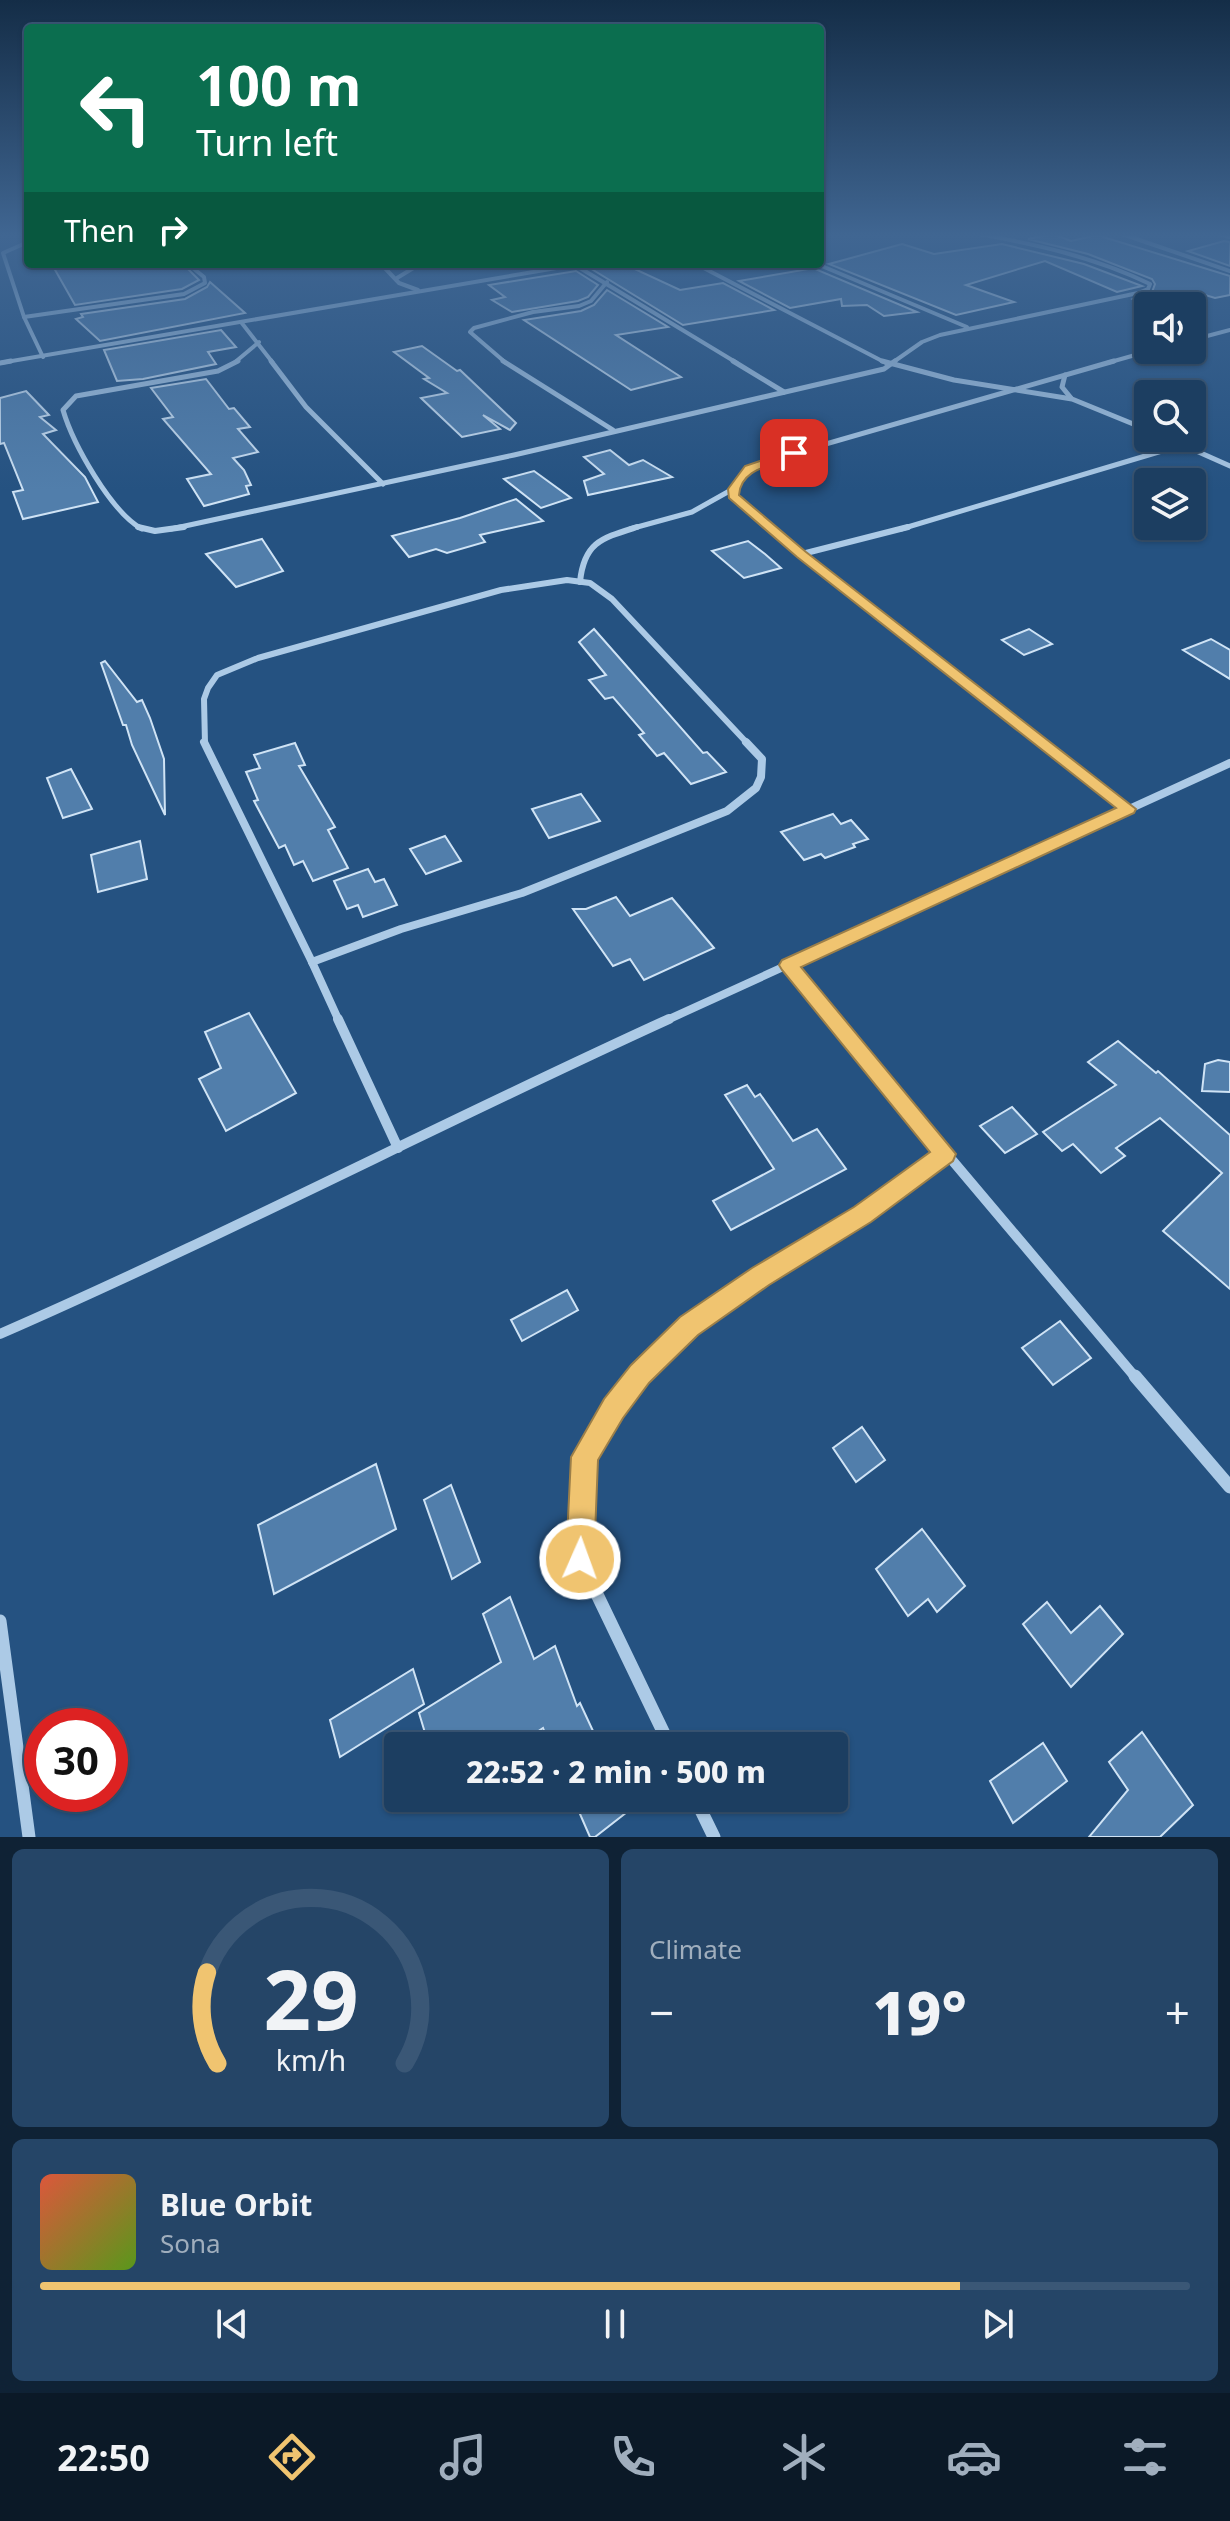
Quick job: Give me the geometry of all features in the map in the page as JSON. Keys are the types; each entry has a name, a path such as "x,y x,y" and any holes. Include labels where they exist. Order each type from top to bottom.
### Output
{"street":[{"path":"25,319 43,357"},
{"path":"0,363 260,319"},
{"path":"508,319 474,328 470,332 479,342 536,382 613,430"},
{"path":"666,319 785,392"},
{"path":"801,319 889,365 1072,399 1134,424"},
{"path":"946,319 968,328"},
{"path":"259,342 240,360 218,371 76,396 67,404 63,410 65,417 94,475 131,524 143,530 164,529 383,484 785,392 888,368 922,342 1013,319"},
{"path":"241,322 306,407 383,484"},
{"path":"1206,336 1230,330"},
{"path":"580,582 582,561 592,546 611,535 692,512 733,489 741,476 760,463 1134,355"},
{"path":"1065,375 1062,387 1072,399"},
{"path":"802,554 893,532 1159,452"},
{"path":"1198,452 1230,466"},
{"path":"733,489 733,496 802,554 1128,809"},
{"path":"312,962 401,929 522,893 727,811 756,788 761,777 762,759 639,625 599,587 580,582 553,580 501,590 258,658 217,675 204,699 203,740 312,962 398,1148"},
{"path":"0,1334 146,1270 559,1069 1230,763"},
{"path":"788,965 1230,1487"},
{"path":"663,1732 580,1559 585,1457 614,1408 640,1374 689,1326 761,1276 862,1215 945,1154"},
{"path":"0,1621 29,1837"},
{"path":"702,1812 714,1837"}],"building":[{"path":"77,319 215,319 100,341"},
{"path":"654,319 668,327 616,335 681,377 631,390 524,320"},
{"path":"673,319 721,319 683,325"},
{"path":"221,330 236,347 208,352 216,364 143,379 117,381 104,350"},
{"path":"422,346 457,371 460,370 516,423 510,430 483,415 500,429 462,437 421,398 447,393 424,379 429,378 394,352"},
{"path":"206,379 229,409 234,408 250,427 238,429 258,452 233,458 244,470 251,485 246,486 249,494 204,506 187,479 211,474 163,419 173,417 151,388"},
{"path":"26,391 49,415 40,417 56,430 43,434 85,477 98,502 23,519 13,492 23,490 4,443 0,444 0,398"},
{"path":"610,450 629,465 643,460 672,477 588,495 584,481 604,474 584,457"},
{"path":"534,471 571,498 541,508 504,479"},
{"path":"516,499 543,521 480,535 485,542 447,553 436,549 409,557 392,536 460,518"},
{"path":"262,539 283,571 236,587 206,554"},
{"path":"748,541 781,568 744,578 712,551"},
{"path":"594,629 703,753 707,752 726,772 691,784 664,753 657,756 639,735 644,733 613,697 605,699 589,680 606,675 579,642"},
{"path":"1029,629 1052,644 1024,655 1002,640"},
{"path":"1211,639 1230,650 1230,679 1183,650"},
{"path":"105,661 137,702 142,700 150,718 164,759 165,815 132,745 126,725 123,725 101,663"},
{"path":"295,743 305,765 299,766 335,827 328,830 348,868 313,881 303,861 294,865 285,845 279,848 254,801 258,800 246,772 260,768 254,755"},
{"path":"71,769 92,809 63,818 47,778"},
{"path":"581,794 600,821 549,838 532,809"},
{"path":"833,814 841,824 851,820 868,839 825,858 821,854 804,860 781,832"},
{"path":"445,836 461,861 426,874 410,849"},
{"path":"140,841 147,879 98,892 91,855"},
{"path":"368,869 375,882 384,879 397,905 363,917 358,905 347,909 334,881"},
{"path":"616,897 630,916 672,898 714,948 644,980 630,959 613,966 573,909 586,909"},
{"path":"249,1013 296,1093 226,1131 199,1079 221,1068 205,1032"},
{"path":"1118,1041 1156,1073 1158,1071 1230,1135 1230,1289 1163,1231 1222,1173 1160,1118 1116,1148 1125,1156 1101,1173 1073,1144 1062,1151 1043,1132 1116,1085 1088,1062"},
{"path":"1218,1060 1230,1062 1230,1092 1202,1091 1205,1064"},
{"path":"747,1085 755,1097 760,1094 793,1141 817,1129 846,1169 731,1230 713,1201 774,1169 725,1095"},
{"path":"1012,1107 1037,1134 1005,1153 980,1126"},
{"path":"567,1290 578,1310 522,1341 511,1320"},
{"path":"1060,1321 1091,1358 1053,1385 1022,1348"},
{"path":"862,1427 885,1460 856,1482 833,1448"},
{"path":"376,1464 396,1529 274,1594 258,1525"},
{"path":"451,1485 480,1562 452,1579 424,1500"},
{"path":"922,1529 965,1586 937,1612 928,1599 908,1616 876,1569"},
{"path":"510,1597 534,1659 555,1646 577,1706 580,1703 593,1732 545,1732 543,1728 537,1732 425,1732 419,1713 501,1662 483,1614"},
{"path":"1047,1602 1071,1633 1100,1606 1123,1634 1071,1687 1023,1624"},
{"path":"413,1669 424,1704 340,1757 330,1720"},
{"path":"1142,1732 1193,1805 1160,1837 1089,1837 1128,1790 1109,1762"},
{"path":"1043,1743 1067,1781 1013,1823 990,1781"},
{"path":"579,1812 627,1812 595,1837 590,1837"}],"route":[{"path":"580,1559 585,1457 614,1408 640,1374 689,1326 761,1276 862,1215 945,1154 788,965 1128,809 802,554 733,496 733,489 749,469 794,453"}]}
